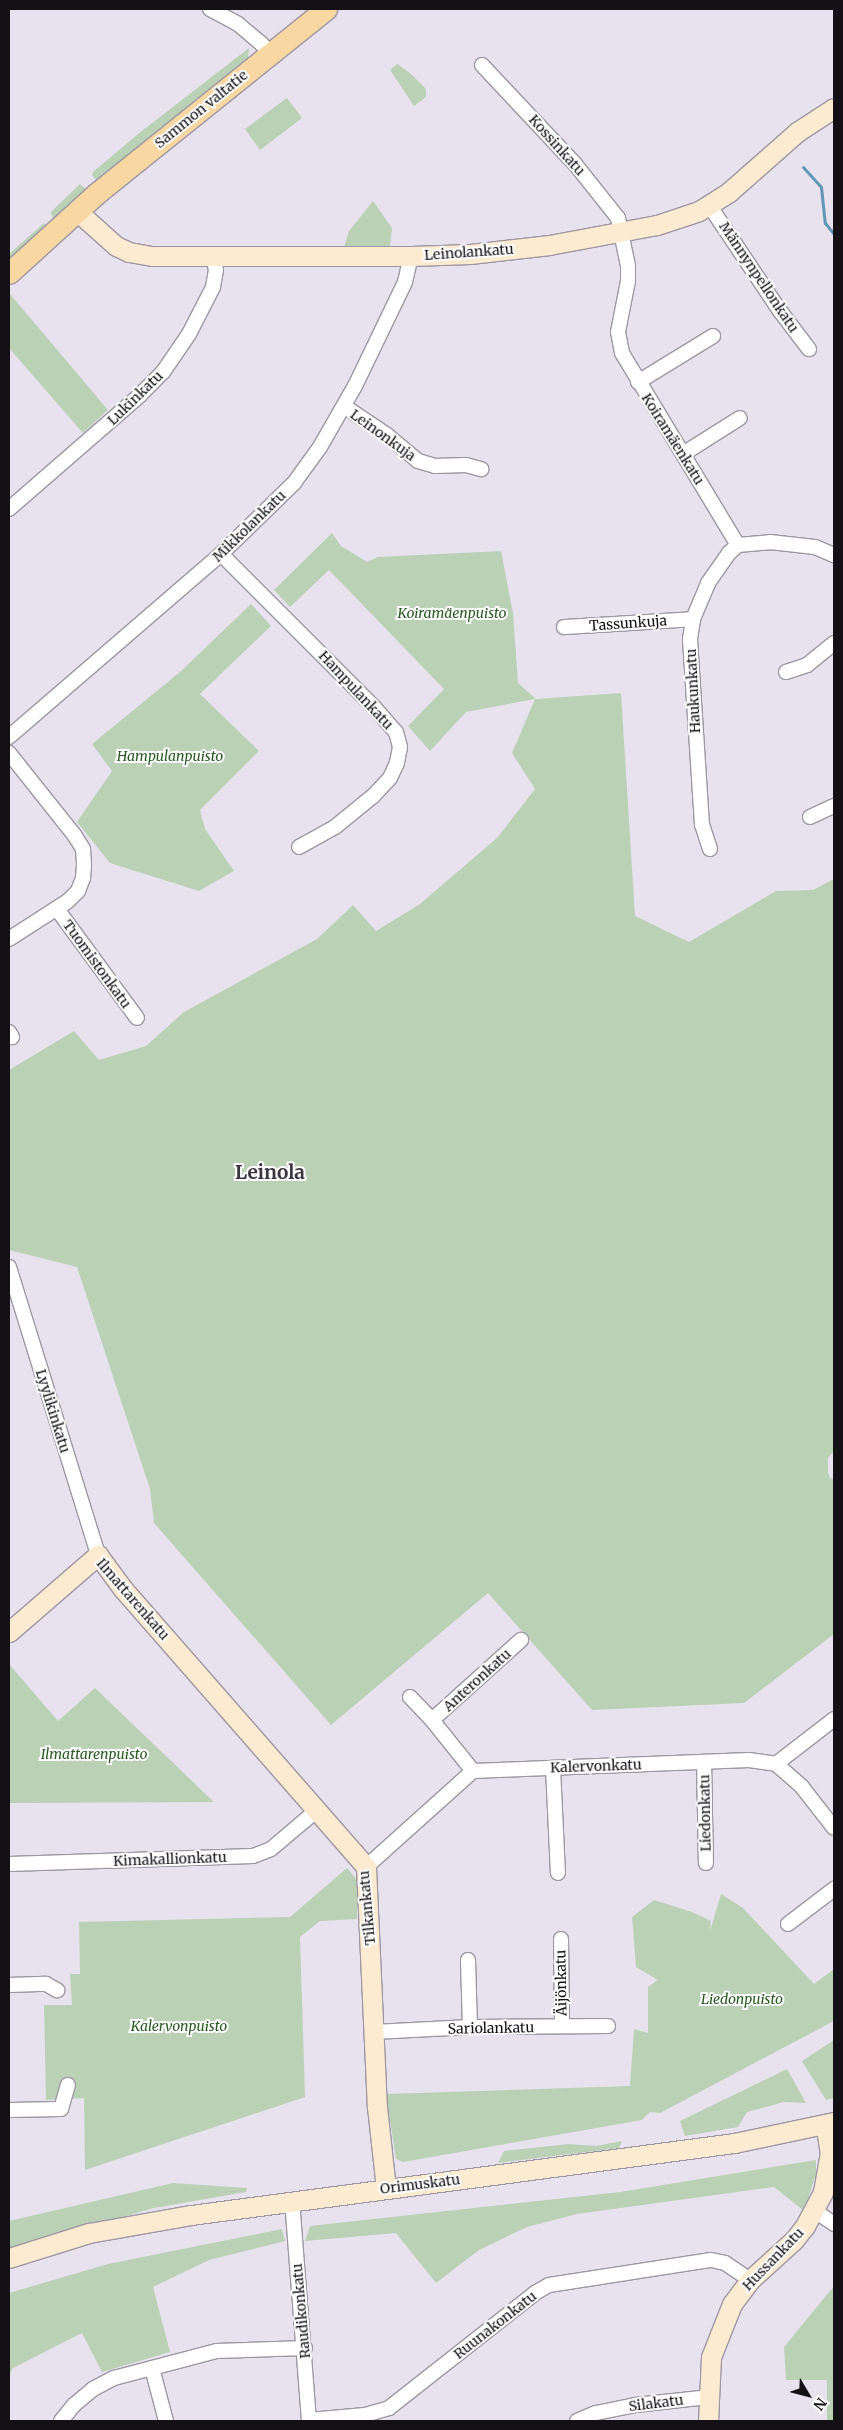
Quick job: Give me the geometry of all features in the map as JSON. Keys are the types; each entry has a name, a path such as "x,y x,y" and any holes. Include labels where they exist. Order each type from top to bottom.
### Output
{"main road":[{"name":"Sammon valtatie","path":"9,272 97,193 326,9"}],"street":[{"path":"210,9 238,24 261,43 270,54"},
{"name":"Kossinkatu","path":"482,65 549,135 594,187 618,218 622,232"},
{"name":"Leinolankatu","path":"78,212 108,239 129,252 152,256 410,256 508,250 622,232 673,221 709,205 729,192 797,132 834,108"},
{"name":"Männynpellonkatu","path":"709,205 780,311 809,349"},
{"name":"Koiramäenkatu","path":"622,232 628,266 628,281 620,314 618,339 622,353 738,546"},
{"name":"Lukinkatu","path":"9,509 140,395 163,372 188,337 213,287 216,270 213,256"},
{"name":"Mikkolankatu","path":"9,737 221,554 294,483 320,447 344,406 405,282 410,256"},
{"path":"638,382 713,336"},
{"name":"Leinonkuja","path":"344,406 387,435 418,462 435,466 466,465 481,468"},
{"path":"683,454 740,418"},
{"path":"738,546 770,542 814,548 834,555"},
{"name":"Haukunkatu","path":"710,849 702,825 689,649 693,619 702,596 714,572 729,553 738,546"},
{"name":"Hampulankatu","path":"221,554 374,707 396,732 400,747 397,764 390,778 373,796 335,827 298,847"},
{"name":"Tassunkuja","path":"564,627 693,619"},
{"path":"786,672 795,670 816,659 834,643"},
{"path":"9,753 75,836 83,849 84,871 78,891 57,909 9,939"},
{"path":"810,817 834,806"},
{"name":"Tuomistonkatu","path":"57,909 137,1018"},
{"name":"Lyylikinkatu","path":"9,1267 98,1554"},
{"name":"Ilmattarenkatu","path":"9,1632 98,1554 124,1589 207,1685"},
{"name":"Anteronkatu","path":"432,1720 521,1640"},
{"name":"Tilkankatu","path":"207,1685 366,1867 379,2133 386,2189"},
{"name":"Anteronkatu","path":"410,1697 432,1720 473,1771"},
{"path":"834,1719 776,1764 802,1787 834,1828"},
{"name":"Kalervonkatu","path":"473,1771 749,1760 776,1764"},
{"name":"Liedonkatu","path":"704,1762 706,1863"},
{"path":"553,1768 558,1872"},
{"path":"366,1867 473,1771"},
{"name":"Kimakallionkatu","path":"9,1864 253,1856 271,1849 316,1811"},
{"path":"788,1924 834,1889"},
{"name":"Äijönkatu","path":"561,1939 562,2026"},
{"path":"468,1960 470,2028"},
{"path":"9,1985 46,1984 57,1990"},
{"name":"Sariolankatu","path":"374,2032 470,2028 608,2026"},
{"path":"9,2110 61,2109 68,2085"},
{"name":"Orimuskatu","path":"9,2258 89,2233 191,2215 292,2200 734,2143 830,2123"},
{"name":"Hussankatu","path":"708,2421 710,2357 715,2341 732,2304 750,2280 794,2240 815,2211 824,2192 829,2168 830,2123"},
{"name":"Raudikonkatu","path":"292,2200 305,2348 309,2421"},
{"path":"815,2211 834,2224"},
{"name":"Ruunakonkatu","path":"309,2421 365,2415 389,2408 535,2293 549,2285 711,2260 725,2262 750,2280"},
{"path":"61,2421 74,2405 93,2390 114,2378 216,2351 305,2348"},
{"path":"152,2368 166,2421"},
{"name":"Silakatu","path":"577,2421 596,2413 636,2405 708,2397"}],"green space":[{"path":"249,48 248,58 243,63 97,181 92,175 93,172 138,134"},
{"path":"397,64 410,73 426,89 426,97 414,106 390,70"},
{"path":"287,98 302,118 260,150 245,129"},
{"path":"80,184 87,190 53,219 51,212"},
{"path":"373,201 392,228 390,247 344,247 349,231"},
{"path":"44,223 46,225 9,261 9,254"},
{"path":"10,294 108,410 83,433 9,348"},
{"name":"Koiramäenpuisto","path":"332,533 341,546 367,562 378,557 501,551 513,613 518,683 536,699 621,693 635,916 689,942 776,891 813,890 834,879 834,1451 828,1458 828,1472 830,1478 834,1480 834,1634 744,1703 592,1710 488,1593 331,1725 154,1523 150,1489 77,1267 9,1250 9,1070 74,1031 99,1060 146,1046 184,1012 317,939 353,905 376,931 420,904 497,838 535,789 512,753 535,699 466,712 430,751 408,726 444,689 329,570 290,607 274,590"},
{"name":"Hampulanpuisto","path":"251,604 271,626 200,694 259,751 200,810 205,829 234,871 199,891 110,863 77,822 112,771 92,744 180,672"},
{"name":"Ilmattarenpuisto","path":"9,1664 58,1721 95,1688 214,1802 9,1803"},
{"name":"Kalervonpuisto","path":"347,1868 358,1881 357,1919 320,1921 300,1937 305,2097 85,2170 84,2098 46,2100 44,2005 72,2005 70,1974 80,1974 79,1922 290,1917"},
{"name":"Liedonpuisto","path":"721,1894 743,1908 814,1984 834,1969 834,2021 660,2113 650,2112 642,2120 403,2162 396,2159 386,2094 630,2086 634,2029 648,2033 648,1987 658,1980 636,1967 632,1917 654,1900 692,1912 711,1921 710,1931"},
{"path":"834,2040 834,2098 826,2100 802,2061"},
{"path":"787,2069 806,2103 784,2102 747,2112 738,2127 685,2136 680,2121"},
{"path":"622,2141 619,2148 498,2163 504,2151 569,2144 596,2146"},
{"path":"816,2160 816,2174 804,2211 774,2187 577,2214 527,2227 479,2250 436,2283 396,2233 305,2241 310,2226 620,2192"},
{"path":"173,2183 247,2188 246,2192 154,2208 9,2250 9,2221"},
{"path":"282,2229 285,2241 209,2260 153,2287 170,2352 102,2372 82,2333 13,2368 9,2375 9,2293 108,2264"},
{"path":"834,2286 834,2421 827,2421 827,2380 786,2380 784,2347"}],"waterway":[{"path":"803,167 821,187 825,223 834,234"}],"district":[{"name":"Leinola","path":"270,1173"}]}
